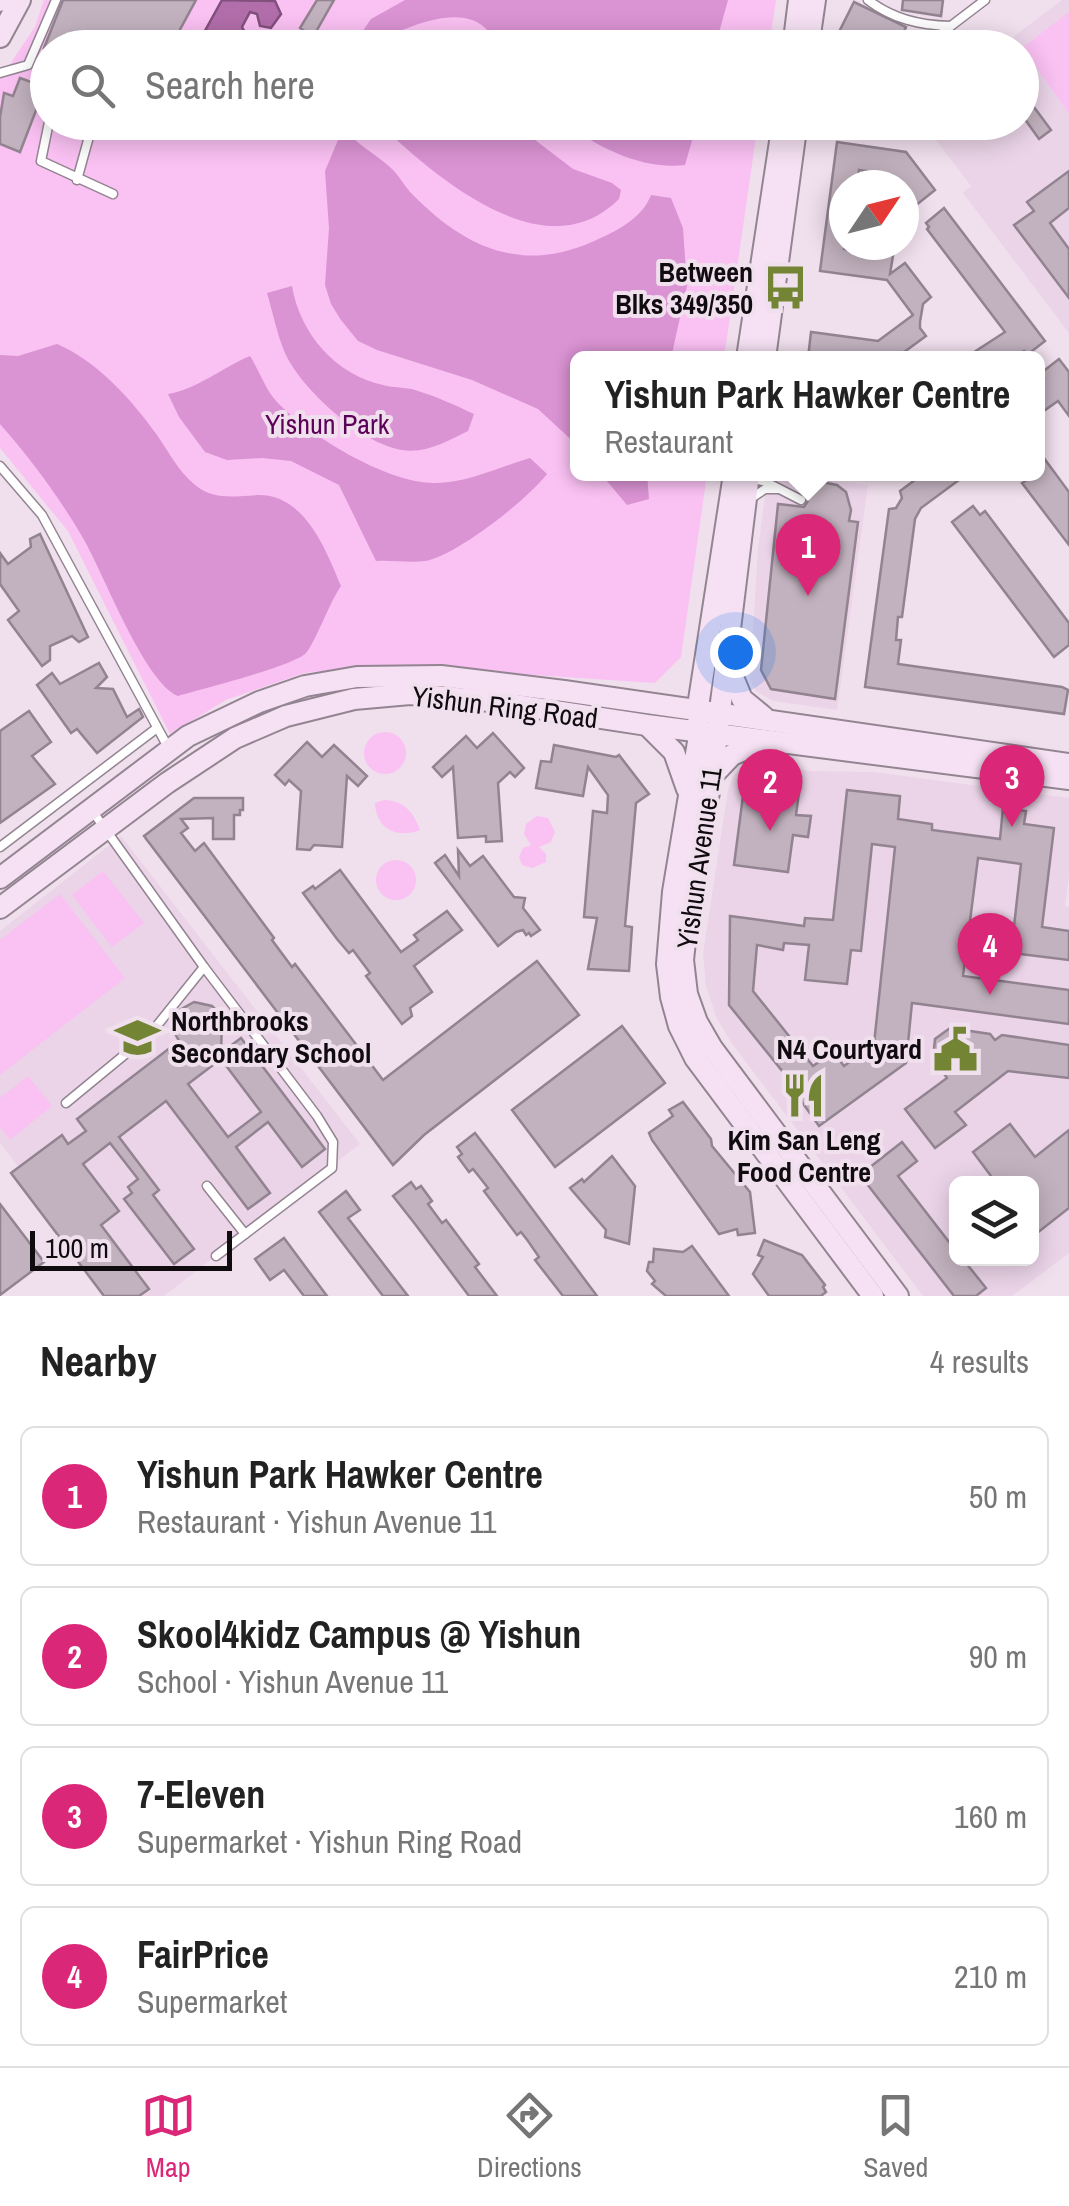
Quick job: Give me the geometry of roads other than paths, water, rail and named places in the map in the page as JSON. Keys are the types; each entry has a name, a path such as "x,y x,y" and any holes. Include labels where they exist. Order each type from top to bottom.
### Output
{"main road":[{"path":"0,38 20,0"},
{"path":"795,30 799,0"},
{"path":"811,30 815,0"},
{"path":"748,351 780,140"},
{"path":"766,351 795,140"},
{"name":"Yishun Avenue 11","path":"709,709 704,662 719,629 745,509 741,481"},
{"name":"Yishun Avenue 11","path":"741,481 719,629 724,653 673,892 667,964 679,1026 695,1058 872,1296"},
{"path":"712,776 732,755 768,730 742,699 724,653"},
{"path":"654,702 681,690 704,662"},
{"name":"Yishun Ring Road","path":"0,878 169,750 223,718 305,686 358,677 441,676 709,709 768,730 1069,779"},
{"name":"Yishun Ring Road","path":"3,898 235,738 286,716 354,699 410,694 490,700 707,733 768,730 1069,764"},
{"path":"648,725 680,762 690,800"},
{"name":"Yishun Avenue 11","path":"707,733 712,776 690,895 684,960 688,994 697,1022 898,1296"}],"lane":[{"path":"868,0 898,18 924,26 950,26"},
{"path":"945,30 985,0"},
{"path":"44,30 57,1"},
{"path":"0,73 28,65 30,61"},
{"path":"45,140 41,162 113,194"},
{"path":"76,180 88,140"},
{"path":"0,466 42,515 169,750"},
{"path":"751,481 801,500"},
{"path":"745,509 759,491 782,490"},
{"path":"0,847 157,728"},
{"path":"90,809 333,1142 332,1168 216,1256"},
{"path":"66,1103 151,1033 204,967"},
{"path":"207,1186 245,1234"}],"place":[{"name":"Between Blks 349/350","path":"786,288"},
{"name":"Yishun Park Hawker Centre","path":"808,596"},
{"name":"7-Eleven","path":"1012,827"},
{"name":"Skool4kidz Campus @ Yishun","path":"770,831"},
{"name":"FairPrice","path":"990,995"},
{"name":"Northbrooks Secondary School","path":"138,1037"},
{"name":"N4 Courtyard","path":"955,1049"},
{"name":"Kim San Leng Food Centre","path":"804,1095"}],"park label":[{"name":"Yishun Park","path":"327,424"}]}
